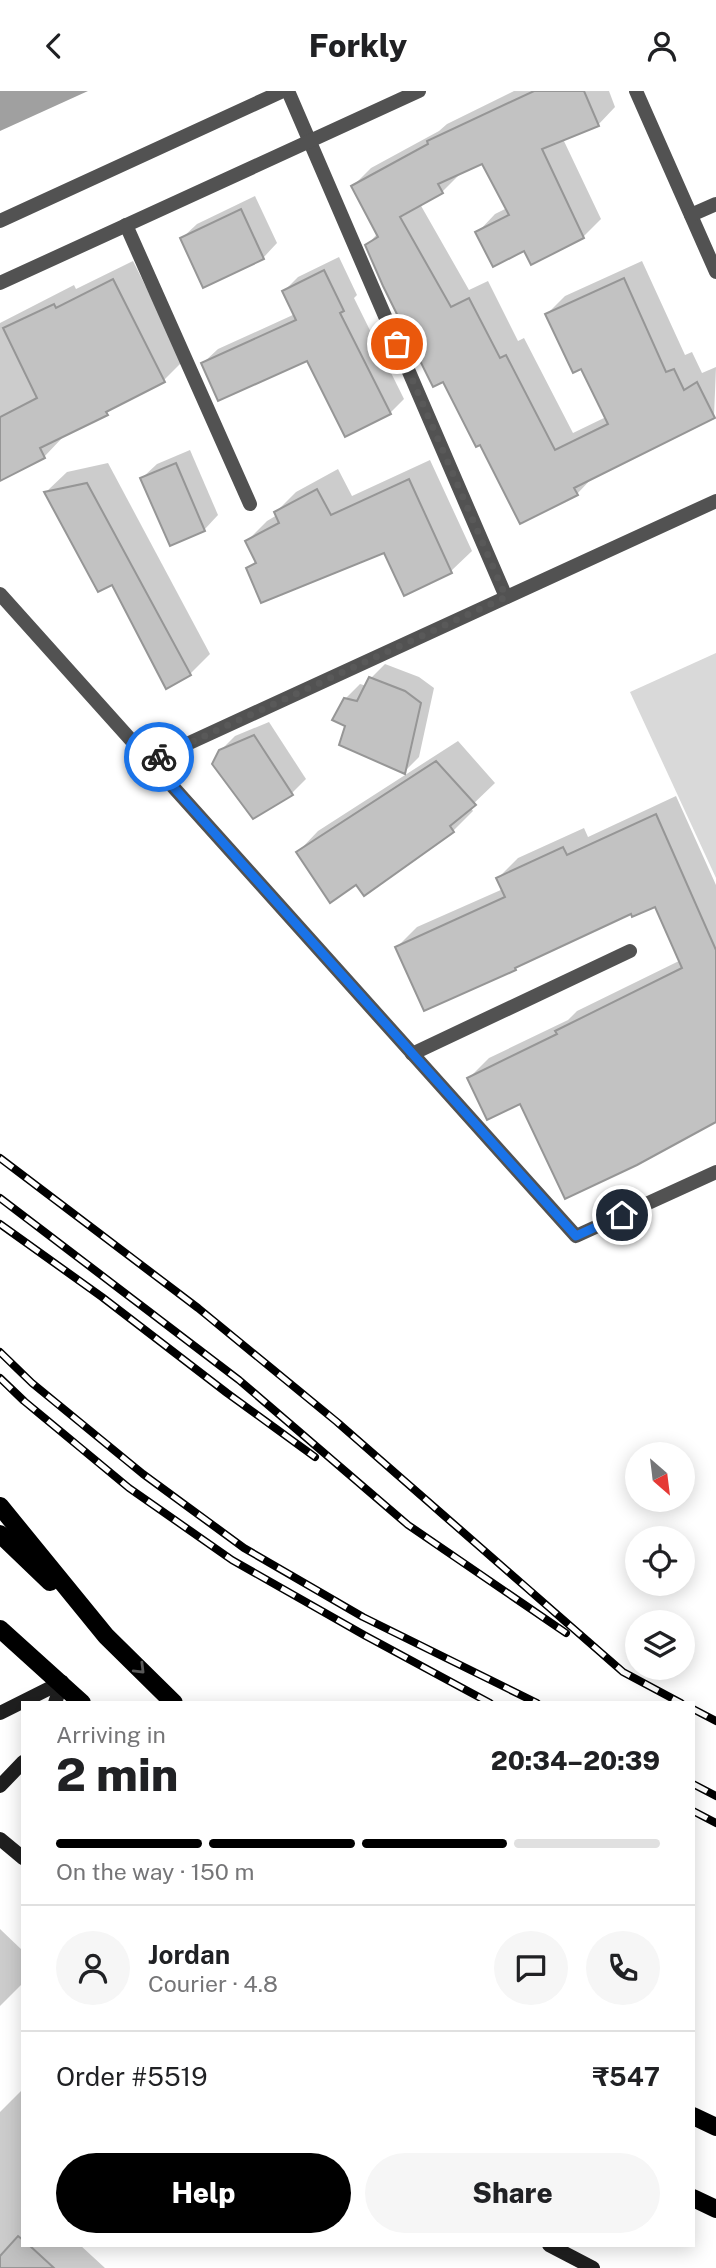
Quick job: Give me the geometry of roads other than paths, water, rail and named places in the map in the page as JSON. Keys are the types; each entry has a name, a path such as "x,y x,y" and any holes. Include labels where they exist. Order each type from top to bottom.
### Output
{"main road":[{"path":"0,1506 106,1636"},
{"path":"0,1534 172,1701"},
{"path":"0,1615 80,1701"},
{"path":"0,1629 62,1682"},
{"path":"56,1701 62,1682"},
{"path":"24,1701 62,1682"},
{"path":"0,1713 21,1702"},
{"path":"0,1786 21,1764"},
{"path":"0,1839 21,1856"},
{"path":"695,2117 716,2127"},
{"path":"695,2199 716,2209"},
{"path":"553,2247 593,2268"}],"street":[{"path":"0,221 285,91 310,141 506,597"},
{"path":"0,283 419,91"},
{"path":"636,91 716,272"},
{"path":"691,215 716,204"},
{"path":"126,225 250,503"},
{"path":"150,761 716,501"},
{"path":"0,594 576,1236 716,1172"},
{"path":"412,1054 630,951"}],"railway":[{"path":"0,1158 198,1308 337,1422 623,1672 677,1701"},
{"path":"0,1198 239,1380 408,1525 566,1633"},
{"path":"0,1224 315,1457"},
{"path":"0,1352 32,1383 143,1474 244,1548 363,1617 533,1701"},
{"path":"0,1378 129,1488 232,1560 486,1701"},
{"path":"695,1710 716,1721"},
{"path":"695,1785 716,1796"},
{"path":"695,1812 716,1823"}]}
